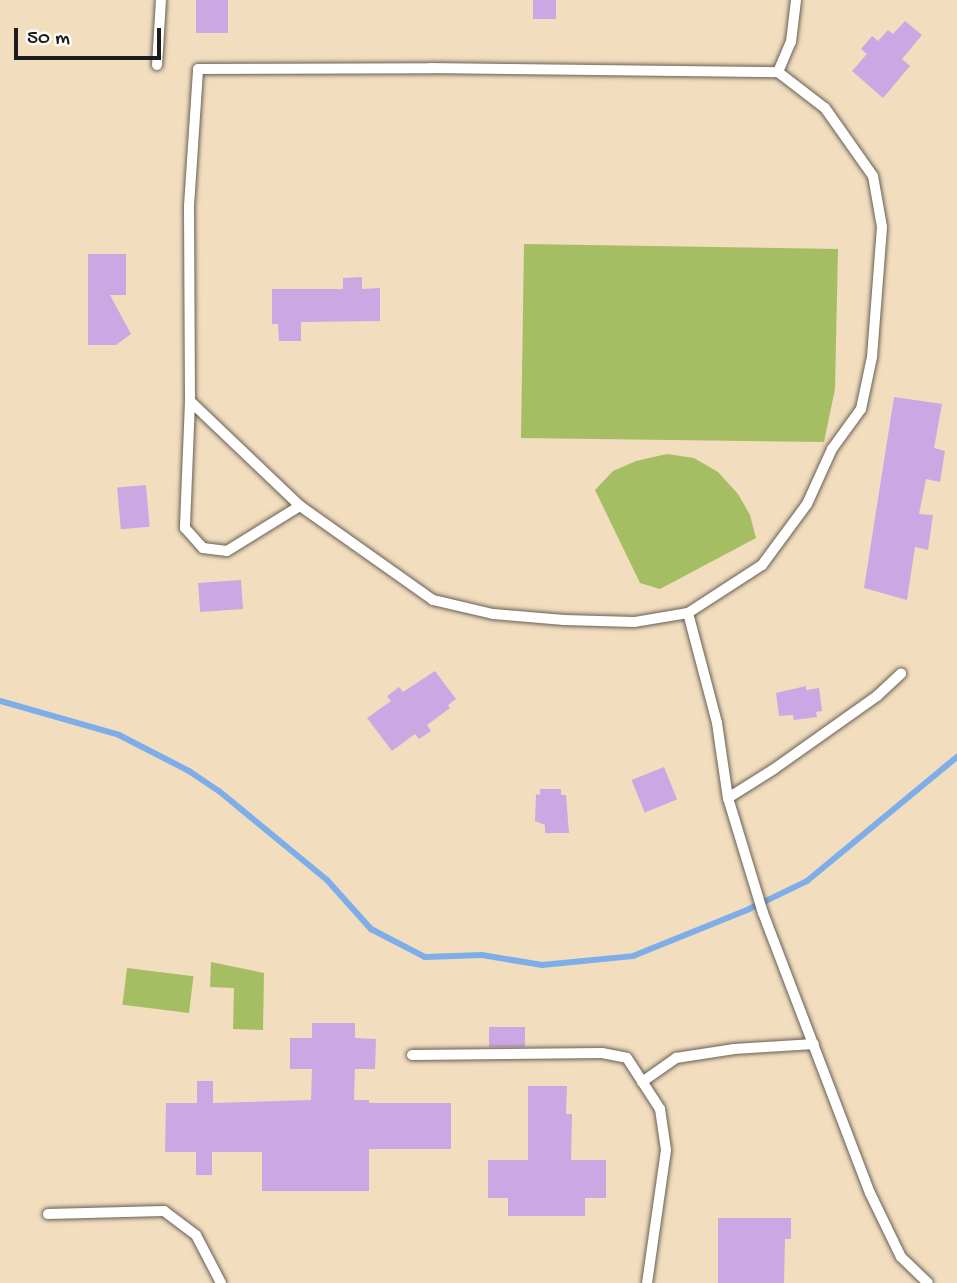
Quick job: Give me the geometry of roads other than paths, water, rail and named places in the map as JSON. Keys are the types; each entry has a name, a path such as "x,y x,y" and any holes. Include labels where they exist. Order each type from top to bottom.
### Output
{"lane":[{"path":"157,65 161,0"},
{"path":"778,72 791,42 796,0"},
{"path":"190,401 300,506 433,600 493,614 564,620 634,622 688,613 762,565 807,504 832,449 861,409 872,357 882,227 873,176 825,108 778,72 198,69 189,206 190,401 184,528 203,548 227,551 300,506"},
{"path":"688,613 717,723 728,797 763,913 870,1193 901,1257 928,1283"},
{"path":"728,797 774,769 877,696 901,674"},
{"path":"642,1082 676,1058 734,1049 814,1044"},
{"path":"412,1055 602,1053 627,1058 660,1109 666,1150 647,1283"},
{"path":"48,1214 164,1211 196,1235 222,1283"}],"waterway":[{"path":"0,701 119,735 189,771 219,791 327,880 371,929 425,957 482,955 542,965 633,956 747,910 807,881 957,757"}]}
